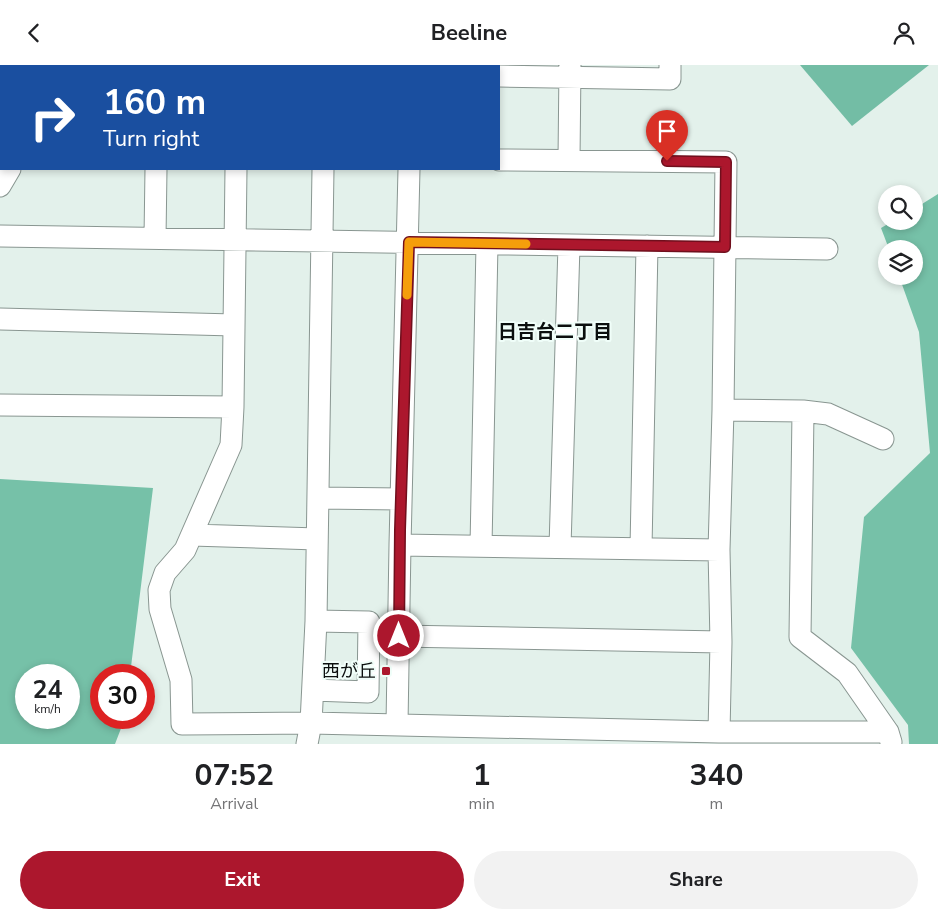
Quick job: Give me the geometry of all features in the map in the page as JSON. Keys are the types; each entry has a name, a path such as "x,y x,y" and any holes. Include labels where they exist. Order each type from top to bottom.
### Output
{"street":[{"path":"500,76 570,71 670,79 670,65"},
{"path":"569,159 570,71"},
{"path":"500,160 569,159 726,162 719,549 721,642 719,732"},
{"path":"0,186 9,170"},
{"path":"156,170 156,238"},
{"path":"236,170 232,445 185,550 165,573 159,590 160,609 182,680 182,724 397,724 889,738"},
{"path":"307,744 311,723 316,621 323,170"},
{"path":"397,724 410,170"},
{"path":"0,236 827,249"},
{"path":"481,546 487,243"},
{"path":"560,547 569,245"},
{"path":"641,548 648,246"},
{"path":"0,319 234,325"},
{"path":"0,405 234,407"},
{"path":"723,410 803,411 828,414 883,439"},
{"path":"803,411 800,637 847,673 889,738"},
{"path":"318,498 401,499"},
{"path":"192,535 317,539"},
{"path":"400,545 719,549"},
{"path":"313,690 368,692 369,623 316,621"},
{"path":"399,636 721,642"}],"shaded area":[{"path":"800,65 929,65 852,126"},
{"path":"938,194 938,744 909,744 908,725 851,648 864,517 930,453 919,332 902,285 923,285 923,240 886,240 882,230 923,230 923,203"},
{"path":"0,479 153,488 131,664 90,664 90,729 121,729 115,744 0,744"}],"slow traffic":[{"path":"407,295 409,242 526,244"}],"place":[{"name":"西が丘","path":"386,671"}],"district":[{"name":"日吉台二丁目","path":"555,332"}],"route":[{"path":"399,636 400,530 409,242 725,247 726,162 667,161"}]}
